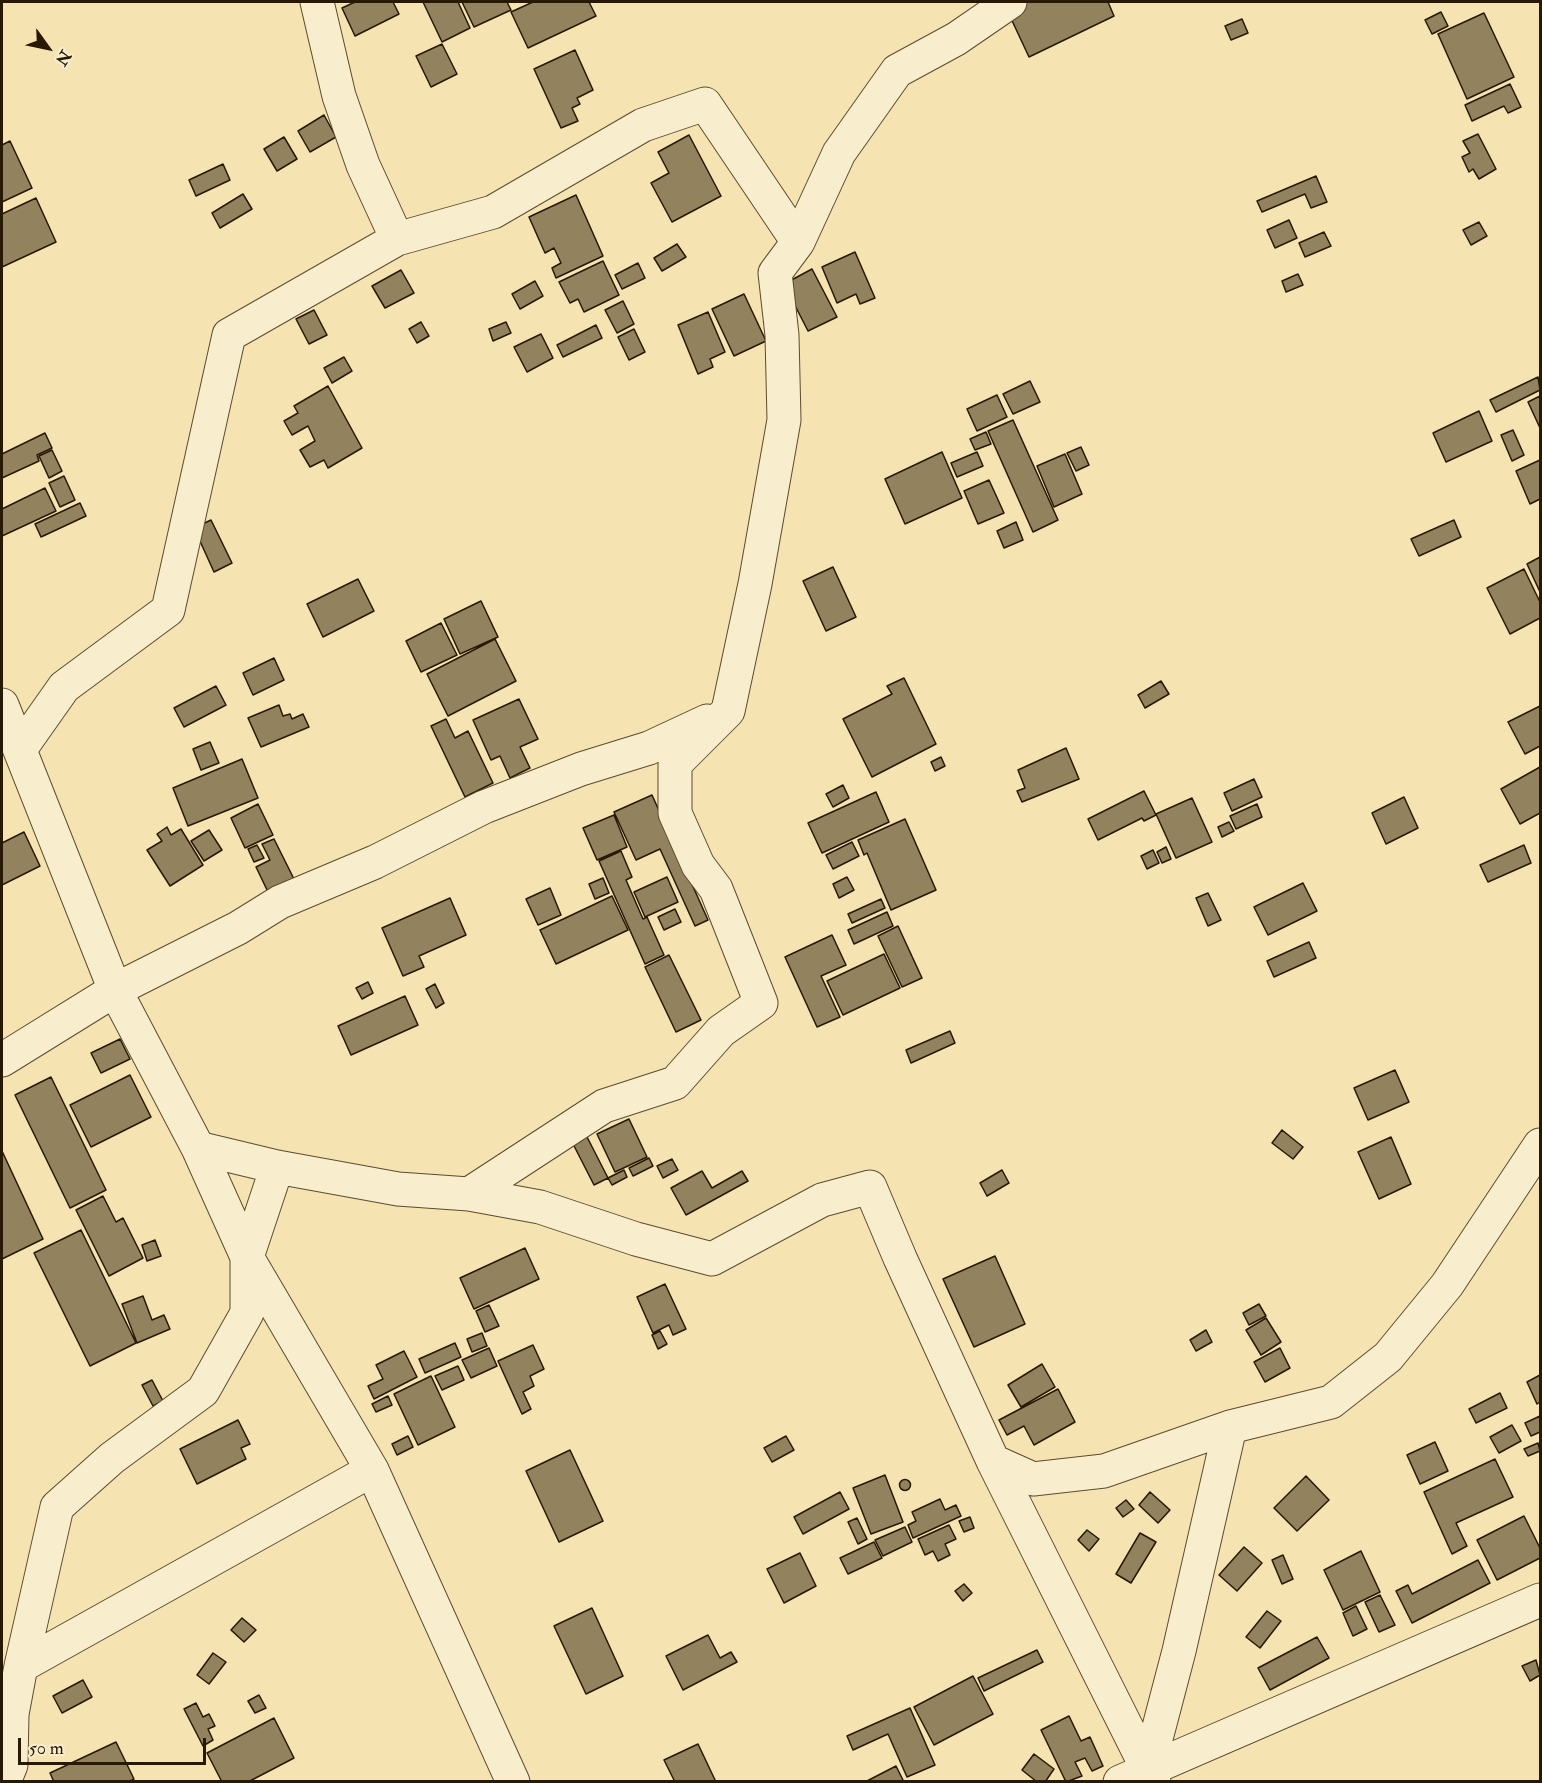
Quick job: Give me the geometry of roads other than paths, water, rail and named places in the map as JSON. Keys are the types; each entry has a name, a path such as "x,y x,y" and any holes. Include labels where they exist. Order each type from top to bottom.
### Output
{"street":[{"path":"316,2 346,116 363,165 397,239"},
{"path":"469,1194 604,1107 675,1083 721,1031 761,1003 716,889 698,865 675,813 675,764 728,711 755,584 783,420 782,335 775,273 798,242 839,153 897,71 956,39 1010,2"},
{"path":"21,748 64,687 168,610 229,335 397,239 493,212 643,125 705,104 798,242"},
{"path":"2,705 21,748 115,990 198,1148 247,1257 372,1470 513,1782"},
{"path":"2,1059 115,990 238,928 280,902 375,862 484,807 581,769 649,748 728,711"},
{"path":"993,1461 1033,1479 1104,1472 1230,1428 1331,1402 1388,1357 1447,1285 1540,1145"},
{"path":"198,1148 277,1167 398,1189 469,1194 540,1207 636,1239 712,1259 822,1200 870,1187 993,1461 1141,1777"},
{"path":"4,1782 11,1765 12,1714 21,1666 57,1508 112,1458 203,1391 247,1313 247,1257 277,1167"},
{"path":"1141,1777 1179,1651 1230,1428"},
{"path":"21,1666 372,1470"},
{"path":"1141,1777 1540,1600"}]}
